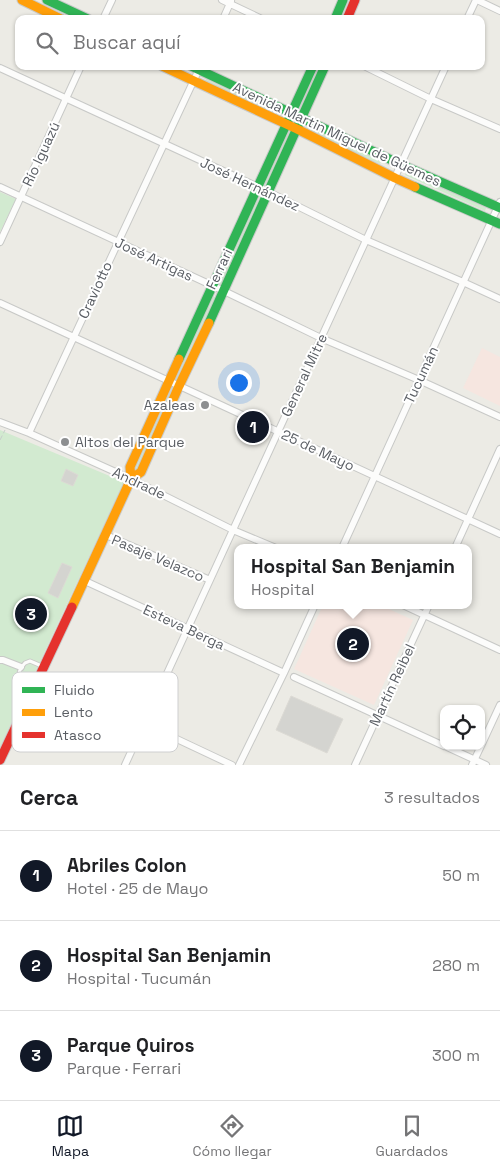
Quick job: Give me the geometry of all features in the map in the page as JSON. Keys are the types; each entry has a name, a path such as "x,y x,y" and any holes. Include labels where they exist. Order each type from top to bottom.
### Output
{"main road":[{"path":"22,0 53,15"},
{"path":"48,0 80,15"},
{"path":"336,15 343,0"},
{"path":"349,15 356,0"},
{"name":"Avenida Martin Miguel de Güemes","path":"171,70 286,124 394,178 496,222"},
{"name":"Avenida Martin Miguel de Güemes","path":"203,70 400,164 499,206"},
{"name":"Ferrari","path":"43,671 131,479 130,467 168,381 311,70"},
{"name":"Ferrari","path":"131,479 141,472 323,70"},
{"name":"Ferrari","path":"0,760 12,735"}],"street":[{"path":"105,15 112,0"},
{"path":"222,0 231,2 255,15"},
{"path":"470,15 477,0 500,10"},
{"path":"225,15 231,2"},
{"name":"José Hernández","path":"0,68 269,192 366,240 500,299"},
{"name":"Río Iguazú","path":"0,242 80,70"},
{"name":"Craviotto","path":"28,433 194,81 196,70"},
{"path":"372,70 431,99 500,129"},
{"name":"General Mitre","path":"168,672 444,70"},
{"name":"José Artigas","path":"0,187 321,338 500,417"},
{"name":"Tucumán","path":"344,544 463,282 496,222 499,206"},
{"name":"25 de Mayo","path":"0,303 500,534"},
{"name":"Andrade","path":"0,422 131,479 233,530 266,544"},
{"path":"457,544 500,449"},
{"name":"Pasaje Velazco","path":"106,535 210,580"},
{"name":"Esteva Berga","path":"85,581 284,673"},
{"path":"239,765 313,609"},
{"path":"411,609 500,650"},
{"name":"Martín Reibel","path":"356,765 426,609"},
{"path":"0,660 21,667"},
{"path":"294,678 440,744"},
{"path":"485,737 500,705"},
{"path":"178,740 232,765"},
{"path":"452,750 474,762 486,765"},
{"path":"474,762 479,750"},
{"name":"General Mitre","path":"125,765 131,752"}],"lane":[{"path":"19,672 25,662 30,661 43,671"}],"path":[{"path":"0,440 7,425"}],"shaded area":[{"path":"482,348 500,357 500,406 463,388"},
{"path":"321,609 389,609 413,620 374,705 294,669"}],"green space":[{"path":"206,79 281,114 279,118 205,82"},
{"path":"308,126 381,161 380,164 306,130"},
{"path":"287,131 292,133 268,185 263,183"},
{"path":"407,171 486,208 485,211 405,175"},
{"path":"0,192 16,199 0,232"},
{"path":"255,199 260,202 222,285 217,282"},
{"path":"211,295 216,298 178,381 173,379"},
{"path":"168,390 173,392 135,475 130,473"},
{"path":"0,430 124,482 35,672 12,672 12,721 0,747"}],"building":[{"path":"66,469 78,475 73,486 61,481"},
{"path":"62,563 72,567 58,598 48,593"},
{"path":"291,696 343,719 327,753 276,730"}],"traffic: fast":[{"path":"47,0 79,15"},
{"path":"337,15 343,0"},
{"path":"200,70 400,164 500,208"},
{"path":"179,359 311,70"},
{"path":"209,323 323,70"},
{"path":"415,187 500,224"}],"traffic: slow":[{"path":"22,0 53,15"},
{"path":"171,70 415,187"},
{"path":"131,479 141,472 209,323"},
{"path":"72,607 131,479 130,467 179,359"}],"traffic: jam":[{"path":"349,15 355,0"},
{"path":"41,672 72,607"},
{"path":"0,760 12,734"}],"place":[{"name":"Azaleas","path":"205,405"},
{"name":"Abriles Colon","path":"253,427"},
{"name":"Altos del Parque","path":"65,442"},
{"name":"Parque Quiros","path":"31,614"},
{"name":"Hospital San Benjamin","path":"353,644"}]}
